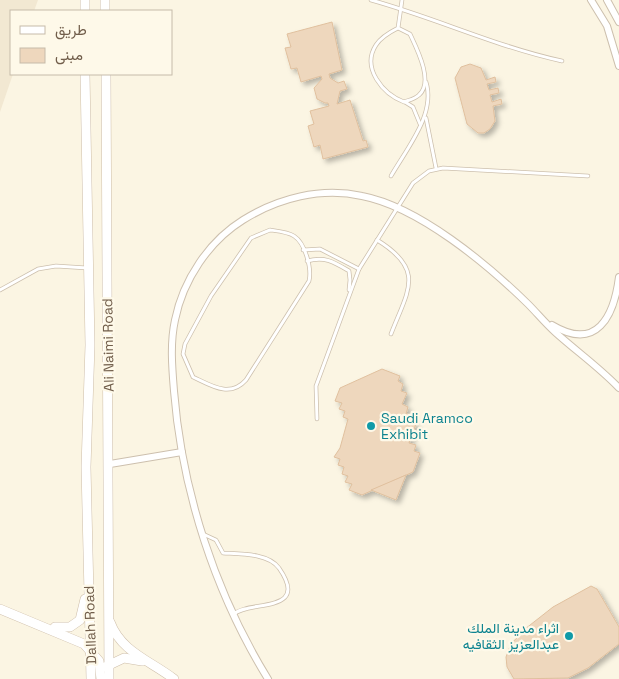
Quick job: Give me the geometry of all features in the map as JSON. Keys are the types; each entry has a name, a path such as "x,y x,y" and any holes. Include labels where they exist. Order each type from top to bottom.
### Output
{"main road":[{"name":"Ali Naimi Road","path":"85,75 90,345 86,467 88,571"},
{"name":"Ali Naimi Road","path":"106,75 110,464 108,615"},
{"path":"24,618 57,628 70,627 76,624 80,620 84,609 88,571"},
{"name":"Dallah Road","path":"88,571 93,679"},
{"path":"0,608 75,638 91,650 99,660 101,674"},
{"path":"108,615 115,633 128,648 174,679"},
{"name":"Dallah Road","path":"108,615 110,679"},
{"path":"93,679 101,674 109,664 119,659 133,659 165,672"}],"street":[{"path":"591,0 607,26 619,66"},
{"path":"607,0 619,22"},
{"path":"268,679 234,614 202,534 182,452 174,398 172,338 181,299 196,266 226,232 253,213 283,200 301,196 328,194 356,195 397,208 427,224 498,276 540,318 603,371 619,388"},
{"path":"540,318 566,333 576,334 596,330 606,320 612,310 619,277"},
{"path":"110,464 182,452"}],"lane":[{"path":"371,0 402,9 508,47 562,61"},
{"path":"403,1 398,28 376,43 372,53 372,64 374,75 384,91 413,107 420,124"},
{"path":"398,28 410,34 430,93 426,117 436,168"},
{"path":"404,102 419,95 424,88 425,79"},
{"path":"391,176 420,124 426,117"},
{"path":"317,419 316,386 359,269 413,183 420,176 436,168 588,176"},
{"path":"270,230 293,235 300,242 303,250 311,273 309,281 239,388 227,391 193,377 183,354 185,344 211,296 251,238 270,230"},
{"path":"377,240 402,258 409,276 407,292 390,334"},
{"path":"303,250 320,250 359,269"},
{"path":"307,261 319,258 329,260 348,271 350,280 348,295"},
{"path":"0,290 38,269 56,266 88,268"},
{"path":"202,534 216,540 224,553 257,556 274,562 286,582 287,592 284,598 277,602 242,609 234,614"}],"shaded area":[{"path":"0,0 38,0 34,10 10,10 10,75 13,75 0,112"}],"building":[{"path":"332,22 342,70 329,74 330,78 338,83 344,81 347,89 340,91 337,104 350,100 363,141 366,140 368,147 323,159 320,145 314,147 308,126 314,124 310,111 329,106 328,103 317,99 314,88 322,79 321,76 301,82 297,68 291,69 285,48 291,47 287,34"},
{"path":"470,64 481,68 486,80 495,77 496,82 487,84 489,90 498,88 499,93 490,95 492,102 501,99 502,104 493,106 495,121 490,129 484,133 478,133 467,124 455,78 461,67"},
{"path":"382,369 400,376 398,381 403,384 401,391 407,393 402,404 408,407 406,414 412,415 409,421 416,424 409,443 416,445 414,451 420,453 413,472 362,495 349,490 352,484 345,482 348,476 342,474 344,467 338,465 340,459 334,457 340,448 348,419 343,417 345,411 339,409 342,403 335,401 340,388"},
{"path":"406,475 396,500 371,490"},
{"name":"اثراء مدينة الملك عبدالعزيز الثقافيه","path":"591,586 597,589 619,627 619,644 588,668 568,678 514,679 507,667 506,657 511,644 525,629 553,607"}],"place":[{"name":"Saudi Aramco Exhibit","path":"371,426"},
{"name":"اثراء مدينة الملك عبدالعزيز الثقافيه","path":"569,636"}]}
